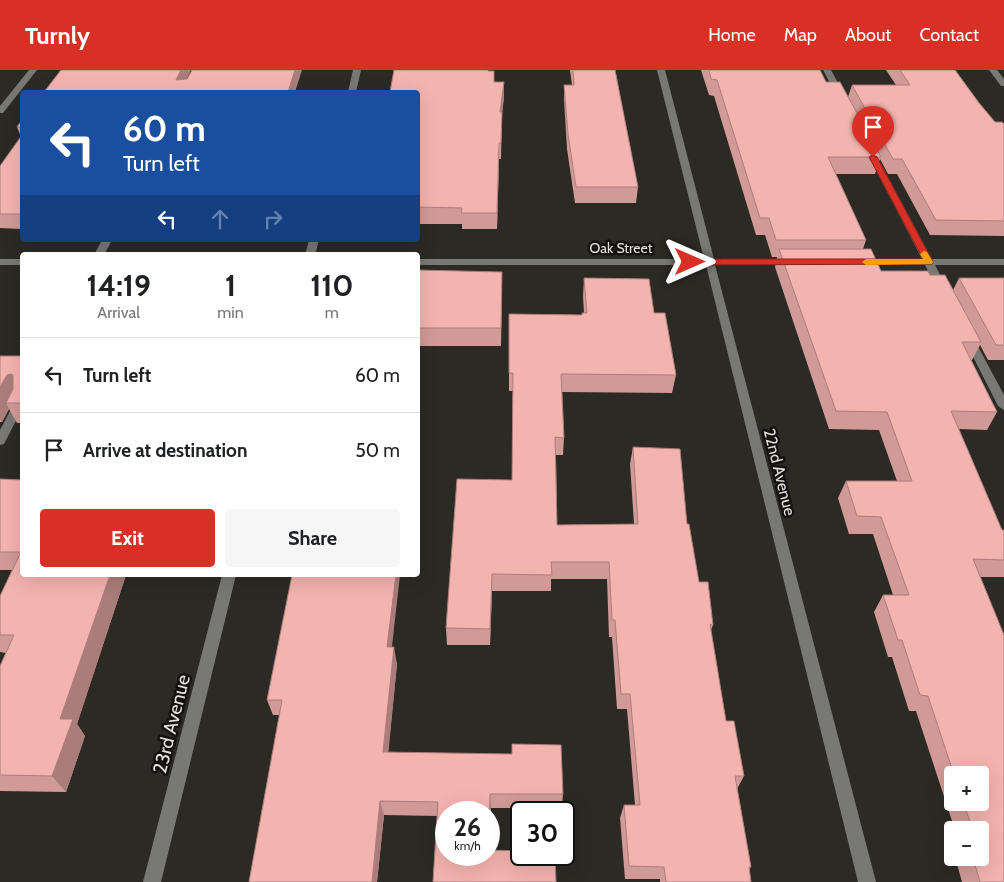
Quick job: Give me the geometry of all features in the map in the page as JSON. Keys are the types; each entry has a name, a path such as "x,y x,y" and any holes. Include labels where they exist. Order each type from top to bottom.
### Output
{"street":[{"path":"0,111 33,70"},
{"path":"352,90 357,70"},
{"name":"22nd Avenue","path":"661,70 867,882"},
{"path":"828,70 846,105"},
{"path":"993,70 1004,84"},
{"path":"864,140 946,296"},
{"path":"0,262 20,262"},
{"name":"Oak Street","path":"420,262 799,262"},
{"path":"849,262 1004,262"},
{"path":"964,330 1004,406"},
{"path":"0,441 20,403"},
{"name":"23rd Avenue","path":"152,882 228,577"}],"building":[{"path":"61,70 181,70 176,80 187,79 192,70 295,70 289,90 46,90"},
{"path":"394,70 488,70 494,71 494,82 504,82 500,112 502,112 497,213 461,213 462,208 420,207 420,90 390,90"},
{"path":"573,70 615,70 638,187 576,187 568,134 564,85 574,85"},
{"path":"709,70 820,70 826,82 840,82 881,157 828,157 866,240 776,240 769,218 760,218 717,80 711,79"},
{"path":"900,70 955,70 995,122 1002,122 1004,124 1004,221 936,220 902,159 893,159 852,85 910,85"},
{"path":"20,138 20,214 0,214 0,166"},
{"path":"779,249 871,249 881,271 928,271 930,275 945,275 981,342 962,342 997,412 951,411 1002,530 1004,530 1004,560 973,559 1004,635 1004,882 980,882 975,866 989,866 989,821 970,821 966,811 989,811 989,766 951,766 928,696 920,695 902,640 898,640 883,595 909,595 881,517 857,516 846,481 912,481 887,412 836,411"},
{"path":"420,270 502,272 501,328 420,328"},
{"path":"584,278 649,279 654,313 665,313 676,375 561,374 564,438 555,437 557,525 638,524 633,447 680,449 687,524 689,524 699,582 708,582 713,625 710,624 726,721 734,721 744,776 735,776 751,867 749,867 751,882 666,882 664,867 629,866 624,805 640,805 630,694 621,694 615,620 612,620 609,562 551,562 552,575 492,574 490,629 446,628 457,479 512,480 513,373 509,373 509,314 582,315 582,313 587,313"},
{"path":"959,278 1004,278 1004,345 996,345"},
{"path":"0,356 20,356 20,403 6,403 13,389 13,375 7,375 0,387"},
{"path":"0,479 20,480 20,552 0,552"},
{"path":"20,554 20,577 109,577 60,719 73,719 52,776 0,775 0,666 14,635 0,635 0,596"},
{"path":"292,577 396,577 387,647 394,647 383,752 512,754 512,744 561,745 563,794 490,794 490,801 380,801 372,882 249,882 282,700 267,700"},
{"path":"435,850 435,866 500,866 500,850 510,851 510,866 555,866 556,882 433,882"}],"slow traffic":[{"path":"866,262 928,262 924,254"}],"route":[{"path":"690,262 928,262 873,157"}]}
